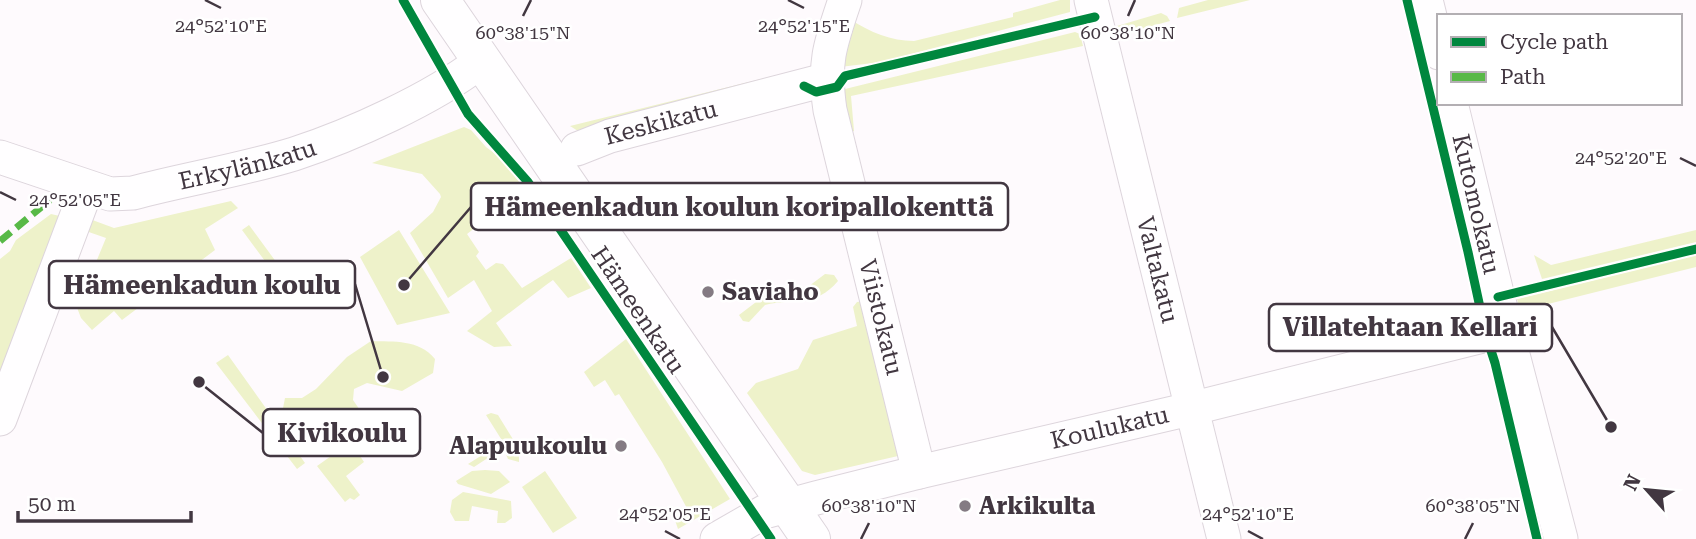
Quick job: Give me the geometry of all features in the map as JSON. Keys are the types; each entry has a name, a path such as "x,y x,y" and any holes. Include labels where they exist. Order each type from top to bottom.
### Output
{"main road":[{"name":"Hämeenkatu","path":"443,1 480,62 811,539"}],"street":[{"name":"Viistokatu","path":"845,0 826,62 825,80 830,110 919,472"},
{"name":"Valtakatu","path":"1091,0 1224,539"},
{"path":"1426,0 1437,45"},
{"name":"Erkylänkatu","path":"0,157 87,188 117,196 133,193 291,155 328,142 432,93 460,78 480,62"},
{"name":"Keskikatu","path":"577,149 610,136 825,80"},
{"name":"Kutomokatu","path":"1451,105 1561,539"},
{"path":"0,419 87,188"},
{"name":"Koulukatu","path":"717,539 764,512 1507,330"}],"green space":[{"path":"1060,0 1070,0 1070,12 881,62 840,67 851,20 881,35 914,41 1013,17 1013,13"},
{"path":"1208,0 1250,0 1177,18 1179,8"},
{"path":"1161,13 1170,21 1119,35 1117,26"},
{"path":"1075,32 1080,34 1083,46 851,96 854,131 847,134 837,91"},
{"path":"785,73 779,83 578,131 570,126"},
{"path":"464,127 471,130 486,147 502,159 525,189 467,234 479,252 476,256 486,270 496,263 503,264 522,288 571,258 591,288 568,298 553,280 546,285 496,323 512,346 494,347 467,331 492,311 474,280 448,298 410,233 433,212 440,194 422,174 372,163"},
{"path":"231,201 238,208 205,229 215,250 122,320 114,311 92,330 81,318 71,292 82,296 106,238 83,230 87,218 114,228"},
{"path":"51,214 64,217 0,382 0,259 10,251 16,240"},
{"path":"249,225 285,274 265,292 258,290 276,276 242,230"},
{"path":"399,230 450,313 397,325 360,257"},
{"path":"1696,230 1696,242 1542,279 1534,255 1551,265"},
{"path":"1696,255 1696,267 1520,311 1517,299"},
{"path":"825,274 834,275 838,281 821,295 812,299 765,305 749,322 743,321 739,315 768,293 805,289"},
{"path":"865,301 900,445 898,456 815,475 802,471 747,393 756,383 798,369 813,340 857,326 853,307 857,302"},
{"path":"626,339 730,499 678,529 675,520 689,512 662,462 619,394 615,396 605,380 594,387 584,372"},
{"path":"371,341 406,343 421,348 435,359 433,373 402,391 367,383 354,389 353,400 364,416 355,434 332,424 294,425 282,413 285,398 302,398 316,389 347,357"},
{"path":"228,355 305,463 297,469 216,363"},
{"path":"486,415 498,415 519,449 519,462 508,459 503,448 474,467 468,464 503,442"},
{"path":"341,449 356,450 364,462 346,476 360,495 345,502 317,466"},
{"path":"472,471 499,471 510,482 491,494 458,484 456,481"},
{"path":"545,471 577,518 553,533 522,487"},
{"path":"463,492 511,501 512,518 505,523 497,523 498,511 472,506 469,521 455,521 450,512 452,500"}],"marked path":[{"path":"0,241 50,200"}],"cycle path":[{"path":"403,0 468,114 528,182 771,539"},
{"path":"1407,0 1537,539"},
{"path":"804,86 816,92 837,87 845,76 1095,17"},
{"path":"1498,297 1696,249"}],"place":[{"name":"Hämeenkadun koulun koripallokenttä","path":"404,285"},
{"name":"Saviaho","path":"708,292"},
{"name":"Hämeenkadun koulu","path":"383,377"},
{"name":"Kivikoulu","path":"199,382"},
{"name":"Villatehtaan Kellari","path":"1611,427"},
{"name":"Alapuukoulu","path":"621,446"},
{"name":"Arkikulta","path":"965,506"}]}
